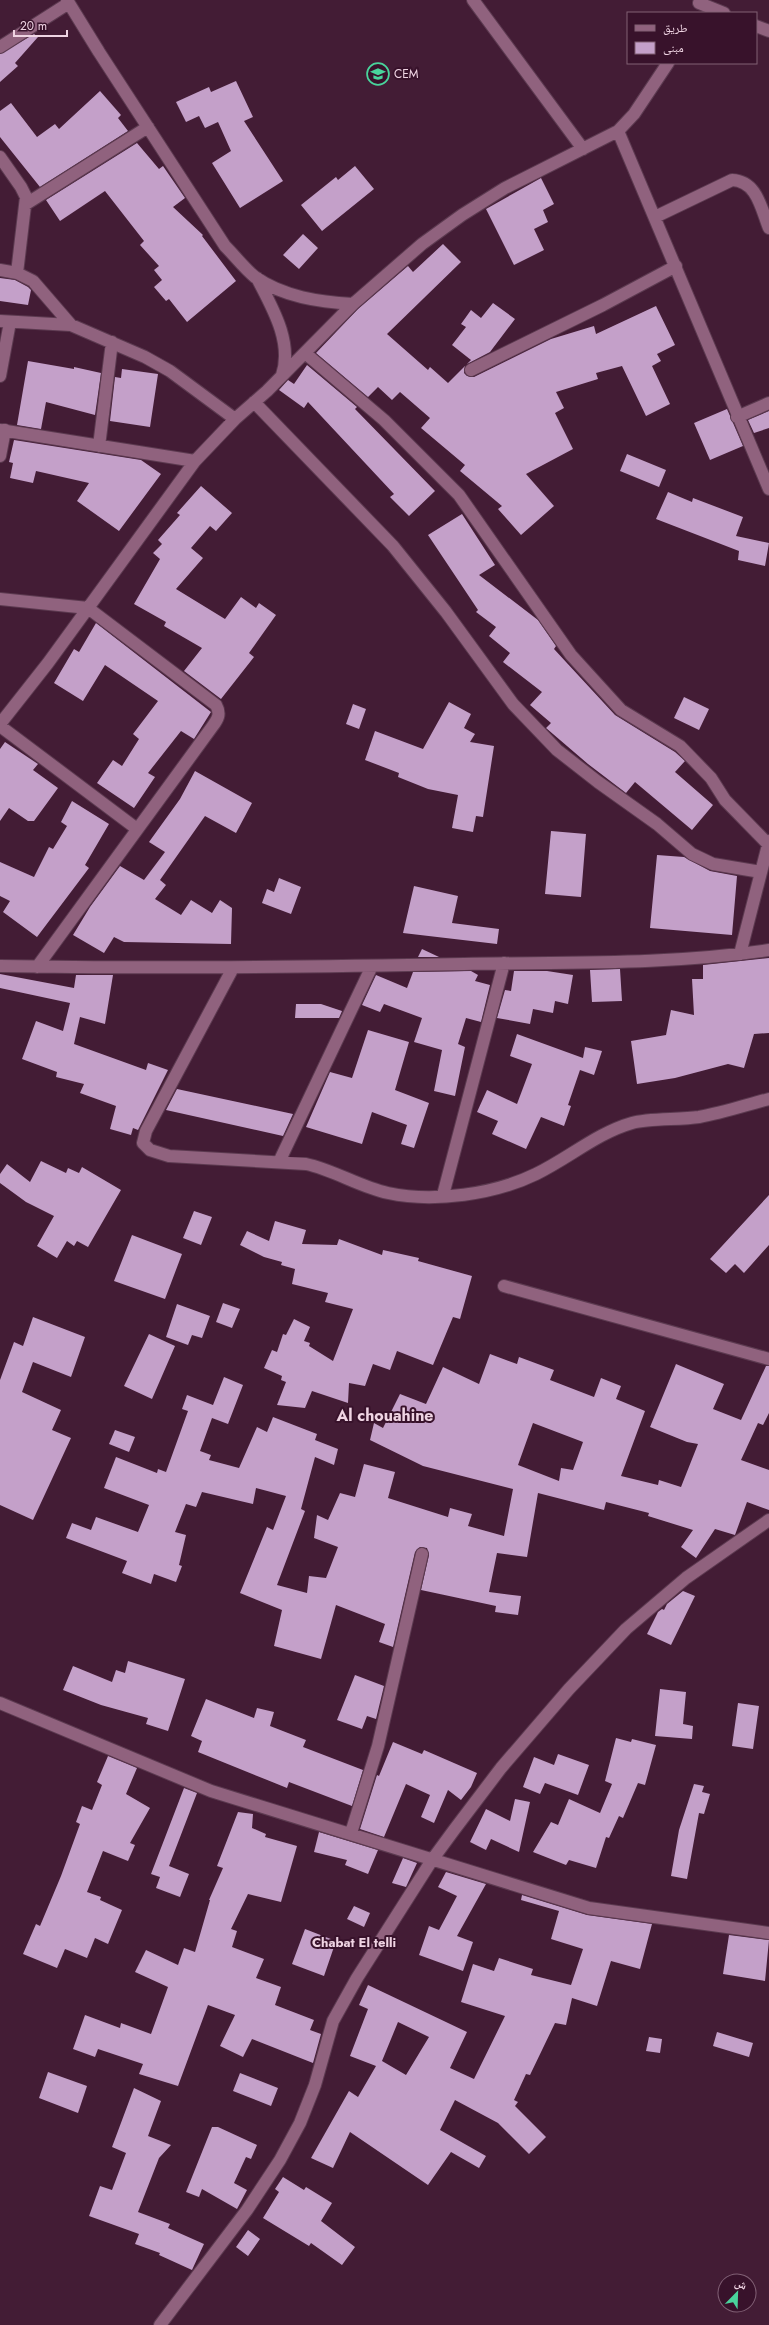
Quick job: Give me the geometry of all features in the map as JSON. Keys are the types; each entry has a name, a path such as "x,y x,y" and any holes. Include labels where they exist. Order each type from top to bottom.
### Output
{"street":[{"path":"473,0 583,149"},
{"path":"0,47 68,2 225,246 256,277 290,294 329,302 353,304"},
{"path":"698,5 721,12"},
{"path":"757,26 769,31"},
{"path":"137,829 0,725 48,663 195,461 235,419 305,353 387,272 462,215 505,188 618,131 634,114 667,64"},
{"path":"26,204 148,127"},
{"path":"618,131 676,266 737,417 769,489"},
{"path":"0,158 21,187 26,204 17,273"},
{"path":"655,217 732,180 742,180 755,192 769,228"},
{"path":"471,370 603,305 676,266"},
{"path":"0,270 17,273 33,281 71,326"},
{"path":"256,277 276,317 286,349 285,364 281,376"},
{"path":"0,376 5,322 71,326 112,342 170,370 235,419"},
{"path":"99,446 112,342"},
{"path":"305,353 384,420 459,495 571,655 621,710 680,746 711,778 725,800 768,842 764,865 740,954"},
{"path":"254,402 393,546 446,612 513,704 557,750 598,782 657,824 692,854 713,864 764,865"},
{"path":"737,417 769,403"},
{"path":"0,456 3,430 195,461"},
{"path":"0,599 88,608 216,705 219,710 219,717 37,967"},
{"path":"0,966 234,968 634,961 740,954 769,950"},
{"path":"443,1195 504,963"},
{"path":"279,1162 372,966"},
{"path":"234,968 146,1131 143,1143 150,1150 169,1156 306,1164 322,1167 388,1193 423,1197 492,1191 534,1175 554,1165 593,1139 633,1123 700,1117 769,1099"},
{"path":"504,1286 769,1359"},
{"path":"160,2325 247,2210 280,2160 300,2123 316,2085 333,2021 357,1978 432,1860 501,1768 569,1689 626,1629 686,1578 769,1520"},
{"path":"351,1833 378,1746 422,1554"},
{"path":"0,1703 211,1791 351,1833 432,1860 589,1908 769,1934"}],"building":[{"path":"34,34 38,37 15,63 18,66 0,82 0,54"},
{"path":"236,81 253,117 244,121 283,181 240,208 212,163 231,151 218,122 205,128 199,116 186,122 176,102 209,87 211,92"},
{"path":"100,91 121,115 118,118 128,131 40,187 0,137 0,111 11,103 37,137 55,124 59,129"},
{"path":"137,143 159,169 163,166 185,198 173,207 203,235 202,236 236,281 187,322 169,299 166,301 154,287 162,280 154,270 159,266 140,245 144,241 105,191 60,221 46,200"},
{"path":"355,166 374,189 322,231 301,205 336,177 338,180"},
{"path":"541,178 554,204 543,210 548,222 534,229 544,250 514,265 486,209"},
{"path":"303,234 318,248 299,269 283,255"},
{"path":"443,244 461,262 387,334 428,370 430,367 448,383 465,366 464,373 467,376 474,377 551,339 594,326 596,334 656,306 675,345 657,354 661,361 652,366 670,404 646,416 622,366 596,373 598,379 556,392 564,408 555,413 573,449 526,474 554,506 521,535 498,509 502,506 460,471 465,465 421,428 430,418 400,392 392,400 378,387 368,397 316,353 358,309 408,266 413,272"},
{"path":"0,278 15,280 28,287 31,290 28,305 0,301"},
{"path":"493,303 515,319 490,352 467,364 471,360 452,345 466,327 461,324 471,310 481,318"},
{"path":"28,361 74,369 74,367 101,373 95,415 46,402 41,429 17,425"},
{"path":"307,365 357,407 355,409 435,491 409,516 390,497 394,494 308,402 304,408 279,390 288,380 294,384"},
{"path":"122,369 158,374 150,427 110,421 115,377 121,378"},
{"path":"727,409 743,446 710,460 694,423"},
{"path":"769,411 769,428 754,433 748,420"},
{"path":"14,440 141,460 161,474 119,531 77,501 89,483 36,471 33,483 10,478 13,463 9,462"},
{"path":"627,454 666,470 659,487 620,471"},
{"path":"201,486 232,513 216,531 210,526 191,548 203,558 176,589 225,619 241,597 256,608 259,603 276,615 249,653 254,657 221,699 184,671 202,648 164,626 166,622 134,604 160,559 153,553 162,544 158,540 180,515 177,513"},
{"path":"668,492 692,502 693,498 743,517 736,536 769,543 765,566 738,560 739,551 656,519"},
{"path":"462,514 495,565 479,575 538,620 556,646 554,649 615,715 675,752 685,761 675,772 713,805 692,830 635,782 626,793 588,764 546,728 551,723 530,705 542,692 503,662 510,653 489,636 496,627 476,612 478,610 428,535"},
{"path":"96,623 211,712 194,739 181,731 148,773 155,777 134,808 97,783 113,760 122,766 139,739 133,734 158,701 105,665 83,701 54,683 74,649 79,652"},
{"path":"684,697 709,709 699,730 674,718"},
{"path":"449,702 471,714 464,728 475,734 470,742 494,746 483,817 476,816 473,832 452,828 458,795 428,789 398,777 399,773 365,760 375,731 423,749"},
{"path":"353,704 366,709 359,729 346,724"},
{"path":"5,742 38,764 33,770 58,788 34,821 28,821 9,808 0,821 0,749"},
{"path":"195,771 252,803 236,833 205,816 160,880 166,885 155,899 181,915 191,900 212,913 220,900 232,908 231,944 124,942 114,937 104,953 73,935 90,907 120,866 144,880 165,852 149,842 180,799"},
{"path":"72,801 109,824 85,865 89,868 37,937 3,912 10,901 0,896 0,862 34,877 49,847 53,849 67,826 61,822"},
{"path":"551,831 586,834 581,897 545,894"},
{"path":"657,855 684,857 710,871 737,876 732,935 650,928"},
{"path":"279,878 301,887 291,914 262,903 267,889 274,892"},
{"path":"414,886 458,896 452,923 499,929 497,944 403,933"},
{"path":"422,949 439,957 418,957"},
{"path":"769,958 769,1033 754,1034 744,1068 728,1064 675,1078 637,1084 631,1041 666,1035 671,1010 694,1015 692,979 703,979 703,965"},
{"path":"620,969 622,1001 592,1002 590,970"},
{"path":"471,971 478,975 475,981 490,985 481,1022 466,1018 458,1044 465,1047 455,1096 434,1091 442,1050 414,1042 422,1018 384,1004 380,1012 362,1005 376,975 407,988 413,972"},
{"path":"514,971 547,971 573,975 568,1004 555,1001 553,1013 533,1009 530,1024 497,1018 505,990 511,991"},
{"path":"0,974 74,988 76,975 113,975 105,1024 80,1017 74,1044 146,1070 148,1063 168,1070 138,1130 133,1128 131,1135 110,1129 116,1106 80,1093 84,1084 56,1077 57,1072 22,1059 36,1021 63,1031 70,1003 0,988"},
{"path":"296,1004 321,1004 342,1011 339,1018 295,1018"},
{"path":"368,1030 409,1042 395,1090 429,1103 414,1148 401,1144 407,1125 372,1112 362,1144 306,1127 330,1072 352,1078"},
{"path":"517,1034 583,1058 585,1047 602,1051 594,1075 580,1070 568,1105 571,1106 564,1126 541,1117 526,1149 492,1134 498,1121 477,1112 487,1090 517,1104 532,1064 510,1056"},
{"path":"177,1089 293,1114 283,1136 166,1110"},
{"path":"41,1161 66,1173 68,1168 79,1173 82,1167 121,1190 88,1247 77,1241 74,1246 67,1241 57,1258 37,1246 54,1216 26,1202 0,1183 0,1174 7,1164 30,1182"},
{"path":"769,1195 769,1245 744,1273 735,1264 726,1273 710,1259"},
{"path":"194,1211 212,1217 201,1245 183,1238"},
{"path":"275,1221 306,1230 302,1244 337,1245 339,1239 382,1255 383,1250 419,1258 418,1261 472,1276 460,1319 453,1317 433,1365 397,1351 390,1370 373,1364 365,1386 349,1383 348,1403 312,1391 305,1408 277,1405 286,1382 281,1380 282,1376 264,1368 272,1350 277,1352 283,1334 286,1335 294,1319 310,1327 304,1341 310,1343 309,1346 333,1361 353,1309 325,1302 328,1293 292,1284 295,1269 281,1265 282,1262 264,1257 240,1245 247,1231 269,1241"},
{"path":"132,1235 182,1254 165,1299 114,1281"},
{"path":"223,1303 240,1309 232,1328 216,1322"},
{"path":"177,1304 210,1316 202,1338 192,1335 188,1345 166,1337"},
{"path":"33,1317 85,1337 71,1377 33,1362 22,1392 61,1410 52,1430 71,1438 33,1520 0,1505 0,1380 14,1342 23,1346"},
{"path":"149,1334 175,1346 152,1399 124,1386"},
{"path":"490,1354 517,1364 519,1357 554,1370 550,1380 594,1397 601,1378 621,1386 616,1399 645,1411 621,1476 658,1485 659,1480 681,1487 698,1444 687,1442 650,1427 676,1364 724,1384 713,1409 741,1420 766,1366 769,1366 769,1413 763,1425 758,1423 741,1460 769,1470 769,1510 747,1502 735,1535 715,1529 696,1558 681,1547 693,1530 648,1516 649,1513 606,1502 604,1510 538,1493 527,1557 497,1553 489,1592 521,1596 518,1615 495,1612 496,1606 421,1590 429,1555 427,1548 420,1547 415,1552 393,1647 379,1642 385,1624 336,1605 321,1659 274,1646 282,1610 240,1593 267,1527 273,1530 286,1496 256,1488 253,1504 202,1492 196,1507 186,1504 175,1532 186,1535 179,1565 182,1566 176,1582 154,1574 151,1584 122,1573 127,1561 66,1538 72,1523 91,1530 96,1517 138,1532 149,1505 104,1488 116,1457 157,1473 158,1469 166,1472 188,1411 182,1409 187,1395 213,1405 224,1377 243,1385 228,1424 212,1418 200,1451 211,1455 209,1460 239,1468 257,1427 267,1432 273,1417 317,1434 315,1440 338,1449 334,1465 315,1457 301,1509 305,1511 277,1585 307,1593 309,1576 326,1578 338,1547 314,1538 317,1515 328,1520 340,1493 355,1497 364,1464 395,1472 388,1498 448,1517 450,1508 472,1514 468,1526 504,1536 513,1489 423,1466 370,1440 374,1423 383,1428 400,1394 426,1404 443,1367 479,1384","holes":["533,1423 583,1442 573,1470 561,1468 559,1481 518,1465"]},
{"path":"115,1430 135,1437 129,1452 109,1444"},
{"path":"683,1591 695,1596 671,1645 647,1634 658,1612 662,1609 664,1610 667,1604"},
{"path":"128,1661 185,1679 168,1731 146,1724 148,1718 101,1705 63,1690 73,1666 112,1682 116,1670 125,1673"},
{"path":"355,1675 384,1686 376,1719 367,1716 362,1729 337,1720"},
{"path":"660,1689 686,1692 683,1724 693,1726 692,1739 655,1736"},
{"path":"206,1699 254,1718 257,1708 274,1712 270,1726 306,1740 303,1747 363,1770 352,1806 289,1782 287,1788 198,1752 202,1741 191,1736"},
{"path":"738,1703 759,1706 753,1749 732,1746"},
{"path":"616,1738 631,1742 632,1739 656,1745 645,1785 638,1783 623,1818 619,1816 609,1838 606,1837 596,1868 569,1860 566,1865 533,1852 551,1822 558,1825 569,1799 600,1813 612,1784 605,1781"},
{"path":"393,1742 422,1754 424,1750 477,1773 471,1787 461,1800 448,1790 434,1823 421,1817 430,1795 406,1784 384,1837 360,1829 377,1775 379,1776"},
{"path":"558,1754 589,1765 578,1795 545,1783 540,1794 523,1787 534,1757 554,1765"},
{"path":"108,1756 137,1768 126,1794 150,1808 130,1843 135,1845 128,1861 103,1851 87,1892 101,1897 100,1900 122,1910 108,1944 95,1938 87,1958 65,1949 57,1968 23,1954 36,1924 40,1926 61,1876 80,1824 76,1822 82,1806 92,1810 102,1785 97,1782"},
{"path":"694,1784 704,1786 702,1792 710,1794 704,1814 699,1813 687,1879 671,1876 679,1830"},
{"path":"184,1788 197,1793 169,1866 189,1874 180,1897 156,1888 160,1877 151,1874"},
{"path":"515,1799 530,1802 519,1852 491,1839 486,1850 470,1842 486,1809 510,1821"},
{"path":"238,1812 253,1814 252,1828 266,1834 265,1837 297,1846 281,1902 248,1894 231,1929 237,1931 232,1947 264,1959 256,1978 281,1987 275,2005 314,2020 310,2030 321,2034 313,2063 252,2039 243,2057 220,2046 235,2015 208,2005 178,2086 139,2074 143,2064 98,2049 95,2057 73,2049 85,2015 120,2028 121,2023 151,2034 168,1987 135,1972 146,1950 178,1965 184,1948 195,1952 209,1900 223,1868 217,1866"},
{"path":"319,1832 378,1850 368,1874 345,1865 347,1860 314,1852"},
{"path":"403,1858 417,1863 406,1887 392,1883"},
{"path":"446,1872 486,1884 457,1936 473,1942 463,1971 419,1955 429,1926 439,1930 457,1896 438,1887"},
{"path":"522,1895 587,1915 652,1924 640,1969 611,1961 597,2006 572,1998 566,2025 555,2023 530,2075 526,2074 514,2100 518,2102 515,2106 546,2137 529,2154 498,2123 455,2100 440,2130 486,2156 479,2168 451,2152 428,2185 350,2132 333,2168 311,2158 349,2091 358,2097 376,2066 350,2056 368,2009 359,2005 368,1985 467,2032 450,2068 474,2079 505,2016 461,2002 473,1964 494,1971 499,1958 533,1969 531,1975 571,1985 583,1949 551,1939 559,1911 521,1900","holes":["398,2022 429,2037 406,2075 382,2061"]},
{"path":"354,1906 370,1913 364,1927 347,1919"},
{"path":"305,1929 336,1941 324,1976 292,1964"},
{"path":"729,1935 769,1940 765,1981 723,1974"},
{"path":"717,2032 753,2043 749,2057 713,2046"},
{"path":"649,2037 662,2039 660,2053 646,2051"},
{"path":"48,2072 87,2086 78,2113 39,2098"},
{"path":"240,2073 278,2088 271,2106 233,2091"},
{"path":"134,2088 161,2101 148,2136 171,2145 159,2158 138,2212 170,2224 168,2228 204,2244 192,2270 159,2255 160,2253 135,2244 139,2234 89,2216 100,2186 112,2190 126,2153 112,2147"},
{"path":"212,2127 218,2127 257,2145 251,2159 246,2157 234,2183 247,2190 237,2209 202,2189 199,2197 186,2192"},
{"path":"283,2177 304,2190 306,2187 332,2203 321,2221 355,2247 342,2265 311,2243 309,2246 263,2218 279,2192 275,2189"},
{"path":"248,2230 260,2239 248,2256 236,2247"}],"place":[{"name":"CEM","path":"378,74"}],"district":[{"name":"Al chouahine","path":"385,1415"},
{"name":"Chabat El telli","path":"354,1942"}]}
